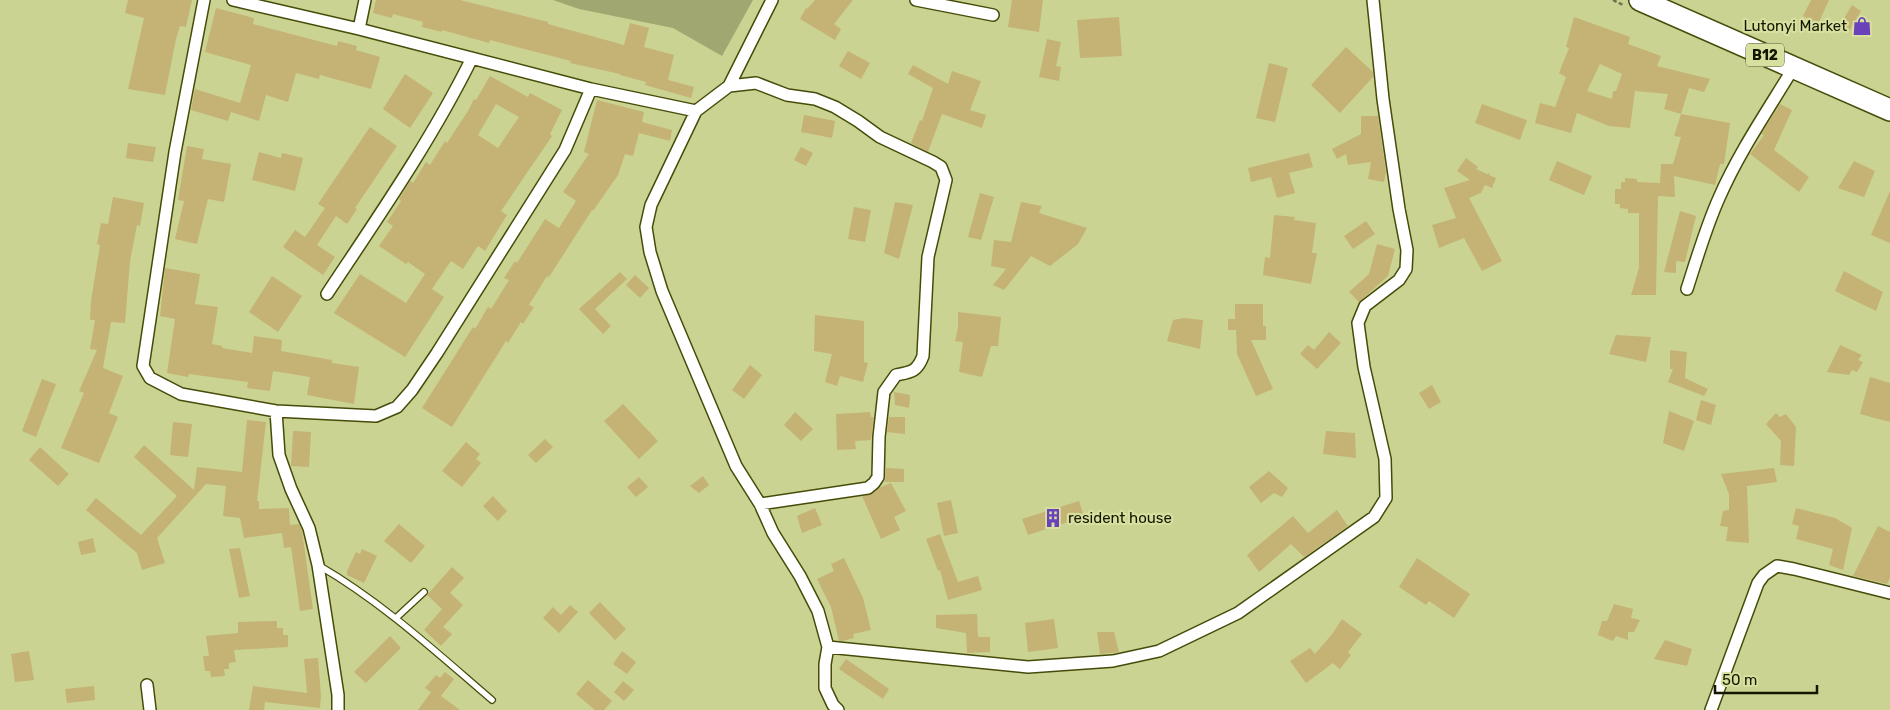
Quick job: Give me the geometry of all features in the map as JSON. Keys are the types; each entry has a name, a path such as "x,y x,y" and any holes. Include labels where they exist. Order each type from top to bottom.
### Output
{"highway":[{"name":"B12","path":"1640,0 1890,110"}],"street":[{"path":"204,0 175,152 143,366 150,378 181,394 276,411 376,416 398,407 437,353 565,150 591,89"},
{"path":"233,0 359,29 591,89 696,111"},
{"path":"359,29 365,0"},
{"path":"772,0 729,86 696,111 651,205 646,227 650,252 662,291 736,466 760,504 773,533 800,576 818,611 828,647 825,664 825,688 833,705 838,710"},
{"path":"916,0 993,15"},
{"path":"828,647 1028,667 1112,661 1159,650 1238,613 1374,517 1386,498 1385,459 1364,366 1358,323 1365,306 1399,280 1406,269 1407,250 1383,100 1373,0"},
{"path":"327,294 391,198 454,95 472,58"},
{"path":"1687,289 1701,244 1719,197 1747,142 1794,68"},
{"path":"729,86 756,83 787,95 815,99 850,117 880,137 933,162 941,167 946,180 928,257 923,356 919,366 913,371 896,375 884,392 879,437 878,477 868,488 760,504"},
{"path":"276,411 279,455 291,489 309,528 318,565 338,694 338,710"},
{"path":"1711,710 1758,584 1770,570 1777,566 1794,569 1890,593"},
{"path":"147,685 150,710"}],"lane":[{"path":"318,565 342,579 396,618 492,700"},
{"path":"396,618 424,592"}],"green space":[{"path":"553,0 753,0 722,56 673,28 579,9"}],"building":[{"path":"128,0 192,0 186,27 180,26 176,39 165,95 128,89 144,18 125,13"},
{"path":"376,0 460,0 548,22 548,24 624,45 630,23 649,28 644,47 674,55 668,80 694,87 691,98 645,85 646,82 620,74 570,63 571,61 490,40 489,43 442,30 442,32 422,27 423,22 393,14 392,18 373,13"},
{"path":"815,0 853,0 834,24 841,29 835,40 800,19 806,8"},
{"path":"1012,0 1043,0 1039,32 1008,27"},
{"path":"1811,0 1829,0 1819,22 1814,22 1803,16"},
{"path":"1852,5 1861,11 1850,30 1840,25"},
{"path":"216,8 254,18 253,24 337,46 338,41 357,46 356,50 380,57 371,89 320,75 319,79 296,73 288,102 266,95 259,121 231,112 228,121 191,110 195,89 240,103 251,65 205,52"},
{"path":"1119,17 1122,56 1080,58 1077,20"},
{"path":"1574,17 1630,37 1628,44 1661,56 1657,66 1710,79 1704,92 1689,88 1681,114 1664,109 1668,94 1635,91 1630,128 1609,126 1577,113 1571,133 1535,123 1540,103 1555,107 1566,77 1559,73 1569,48 1566,47","holes":["1600,64 1622,74 1616,91 1613,91 1612,99 1587,91"]},
{"path":"1047,39 1061,42 1056,66 1061,67 1059,81 1039,77"},
{"path":"1346,47 1373,72 1373,77 1340,113 1311,85"},
{"path":"848,51 870,63 861,79 839,66"},
{"path":"1269,63 1288,68 1275,122 1256,118"},
{"path":"913,65 948,84 952,71 981,81 970,110 986,115 982,128 942,114 928,152 911,143 920,120 922,121 933,88 908,74"},
{"path":"405,74 433,93 410,128 383,109"},
{"path":"490,76 528,97 530,93 562,110 550,134 552,136 501,211 507,215 485,251 478,246 463,269 451,261 432,289 444,297 405,357 334,313 360,274 406,303 425,274 379,246 393,226 387,222 401,201 399,199 410,181 413,183 426,162 430,165 445,141 447,143 474,99 476,100","holes":["496,104 519,117 498,148 478,135"]},
{"path":"597,100 644,112 642,122 672,130 670,141 639,133 633,156 625,154 618,175 592,210 549,277 547,276 529,305 534,307 523,324 521,322 508,343 506,341 452,427 422,408 473,327 475,329 488,307 491,309 509,280 504,278 515,261 517,263 545,219 559,228 576,201 563,192 589,154 584,152"},
{"path":"1482,104 1527,120 1520,140 1475,123"},
{"path":"1780,104 1792,110 1774,150 1809,177 1799,192 1750,154 1764,135 1761,134"},
{"path":"1681,114 1730,123 1724,164 1720,164 1715,185 1674,176 1675,197 1658,196 1656,295 1631,295 1639,268 1639,213 1628,213 1628,209 1620,208 1620,204 1615,204 1615,189 1621,189 1621,182 1625,182 1625,178 1637,179 1637,182 1660,183 1661,164 1673,164 1681,137 1674,136"},
{"path":"804,115 835,121 832,138 801,132"},
{"path":"1361,116 1378,116 1386,172 1384,182 1368,179 1371,162 1348,165 1346,154 1337,159 1332,149 1361,134"},
{"path":"370,127 397,146 355,208 357,209 347,224 336,216 317,245 335,257 323,275 283,247 295,230 305,237 325,208 318,204"},
{"path":"128,143 156,147 153,162 126,158"},
{"path":"187,146 204,149 202,159 231,164 224,202 208,199 197,244 175,239 184,201 178,200"},
{"path":"801,147 813,153 806,166 794,160"},
{"path":"259,152 281,158 282,153 303,158 295,191 252,180"},
{"path":"1309,153 1313,167 1289,173 1295,193 1277,198 1271,177 1251,182 1248,168"},
{"path":"1466,158 1478,167 1476,169 1487,174 1490,173 1489,175 1496,178 1492,188 1485,185 1481,193 1469,198 1502,261 1482,271 1464,238 1439,248 1432,225 1456,218 1444,188 1470,180 1457,171"},
{"path":"1557,161 1592,176 1584,195 1549,180"},
{"path":"1854,161 1875,171 1864,197 1838,188"},
{"path":"1890,191 1890,243 1871,235"},
{"path":"980,193 994,197 981,240 968,237"},
{"path":"113,197 144,203 140,226 137,225 130,261 125,323 111,322 103,368 123,376 109,413 118,417 99,463 61,448 84,393 79,391 97,350 90,349 95,320 90,320 91,301 100,245 97,244 101,223 108,224"},
{"path":"895,202 913,205 899,259 884,253"},
{"path":"1021,202 1042,206 1039,213 1087,228 1078,244 1050,266 1031,256 1004,290 993,285 1006,269 991,266 994,240 1011,242"},
{"path":"854,207 871,210 865,242 848,239"},
{"path":"1680,211 1696,216 1685,262 1676,261 1676,273 1664,272"},
{"path":"1274,215 1295,217 1294,220 1316,223 1312,253 1317,253 1311,284 1263,275 1265,257 1270,258"},
{"path":"1366,221 1375,234 1353,249 1344,236"},
{"path":"1377,244 1395,249 1388,276 1359,302 1349,292 1369,274"},
{"path":"165,268 200,274 195,304 218,307 212,344 222,346 222,348 252,353 254,336 282,340 281,351 332,360 332,363 359,367 354,404 307,395 310,377 273,371 270,391 247,388 248,382 189,374 188,377 167,373 175,319 160,316"},
{"path":"1844,271 1883,292 1876,311 1835,291"},
{"path":"620,272 627,279 595,309 611,326 603,334 579,309"},
{"path":"635,275 649,288 640,298 626,285"},
{"path":"272,276 302,296 278,332 249,312"},
{"path":"1235,304 1263,304 1263,326 1266,326 1266,340 1251,340 1273,389 1256,396 1237,354 1236,330 1228,330 1228,319 1235,319"},
{"path":"958,312 1001,317 998,346 991,346 982,377 959,372 963,342 955,341 958,328"},
{"path":"815,315 864,321 864,362 868,363 863,382 840,376 837,386 825,382 832,354 814,351"},
{"path":"1184,318 1203,320 1200,349 1167,341 1173,320"},
{"path":"1329,332 1341,343 1317,369 1300,354 1308,345 1314,350"},
{"path":"1616,335 1651,337 1646,362 1609,354"},
{"path":"1840,345 1862,355 1858,360 1863,362 1857,372 1852,370 1849,375 1827,372"},
{"path":"1670,350 1687,352 1685,378 1708,389 1704,396 1668,382 1673,369 1670,369"},
{"path":"750,365 762,375 744,399 732,390"},
{"path":"1870,377 1890,383 1890,422 1860,414"},
{"path":"42,379 56,384 36,437 22,431"},
{"path":"1432,385 1441,402 1429,409 1419,393"},
{"path":"894,392 910,395 909,408 895,405"},
{"path":"1701,400 1716,405 1711,425 1696,420"},
{"path":"623,404 658,441 639,459 604,421"},
{"path":"1669,411 1694,421 1684,451 1663,443"},
{"path":"795,412 813,429 801,441 784,425"},
{"path":"870,412 871,417 874,417 871,440 855,441 856,449 837,450 836,414"},
{"path":"1776,413 1780,417 1786,414 1796,427 1794,466 1780,465 1781,441 1766,424"},
{"path":"889,417 905,417 905,434 887,432"},
{"path":"247,420 266,422 257,501 259,501 259,509 289,508 290,525 299,524 302,531 313,609 300,611 291,547 284,548 282,533 244,538 240,518 223,516 226,486 206,484 157,538 165,563 142,570 137,553 86,510 96,498 141,535 177,496 134,457 144,445 194,490 197,467 242,472"},
{"path":"173,422 192,424 188,457 170,455"},
{"path":"293,431 311,432 309,467 291,466"},
{"path":"1326,431 1355,433 1356,458 1323,454"},
{"path":"545,439 553,447 536,463 528,455"},
{"path":"466,442 480,454 476,459 481,463 462,487 442,471"},
{"path":"40,447 69,474 58,486 29,460"},
{"path":"886,468 904,469 904,482 885,482"},
{"path":"1774,468 1777,482 1747,486 1749,543 1726,541 1728,527 1720,526 1723,511 1729,510 1729,494 1721,474"},
{"path":"1269,471 1288,488 1282,497 1274,493 1261,503 1249,487"},
{"path":"703,476 709,485 699,493 690,486"},
{"path":"639,477 648,487 636,497 627,487"},
{"path":"891,483 906,511 894,517 900,530 881,539 862,496 872,494 879,488"},
{"path":"493,496 507,511 498,521 483,506"},
{"path":"951,500 958,533 944,536 937,503"},
{"name":"resident house","path":"1079,501 1084,517 1028,535 1022,519"},
{"path":"815,508 822,525 802,533 797,516"},
{"path":"1796,508 1835,518 1852,528 1843,570 1829,565 1833,549 1796,539 1799,526 1792,524"},
{"path":"1337,510 1348,526 1304,557 1291,544 1259,572 1247,555 1293,516 1308,533"},
{"path":"399,524 425,546 411,563 384,541"},
{"path":"1878,526 1890,532 1890,578 1887,584 1853,576"},
{"path":"940,534 958,582 978,576 982,590 948,600 940,570 938,571 926,539"},
{"path":"93,538 96,552 81,555 78,542"},
{"path":"240,548 250,596 239,598 229,549"},
{"path":"362,549 377,556 364,583 347,575 356,552 360,554"},
{"path":"844,558 863,598 871,630 853,634 854,638 839,641 831,607 817,579 834,571 831,564"},
{"path":"1417,558 1470,594 1454,618 1429,601 1426,605 1399,587"},
{"path":"452,567 464,578 450,593 463,605 443,627 452,634 441,646 424,630 442,609 427,595"},
{"path":"600,602 626,629 615,640 589,613"},
{"path":"1614,604 1633,609 1631,618 1640,620 1634,632 1628,632 1628,640 1616,636 1613,641 1598,635 1602,621 1607,621"},
{"path":"570,605 578,612 559,633 543,618 553,607 561,615"},
{"path":"977,614 978,637 990,637 990,652 967,653 966,633 936,628 936,615"},
{"path":"1054,619 1058,648 1028,652 1025,623"},
{"path":"1342,619 1362,634 1348,652 1351,655 1340,669 1333,663 1306,683 1290,661 1310,648 1315,654"},
{"path":"277,621 277,628 283,628 283,635 288,635 288,647 234,650 236,662 229,663 229,669 224,669 225,676 211,677 210,671 205,671 203,656 209,656 206,636 238,633 238,622"},
{"path":"1097,632 1114,632 1119,652 1100,654"},
{"path":"390,636 401,648 366,683 354,672"},
{"path":"1665,640 1692,649 1687,666 1654,659"},
{"path":"29,651 34,680 15,682 11,654"},
{"path":"622,651 636,662 627,674 613,664"},
{"path":"318,658 320,708 265,702 264,710 249,710 253,686 307,693 304,659"},
{"path":"846,659 889,689 883,699 839,669"},
{"path":"445,672 454,679 441,696 460,710 418,710 431,692 425,688 436,675 440,678"},
{"path":"588,680 612,701 604,710 595,710 576,694"},
{"path":"623,681 634,690 624,701 614,692"},
{"path":"94,686 95,700 67,703 65,689"}],"place":[{"name":"Lutonyi Market","path":"1862,26"},
{"name":"resident house","path":"1053,518"}]}
